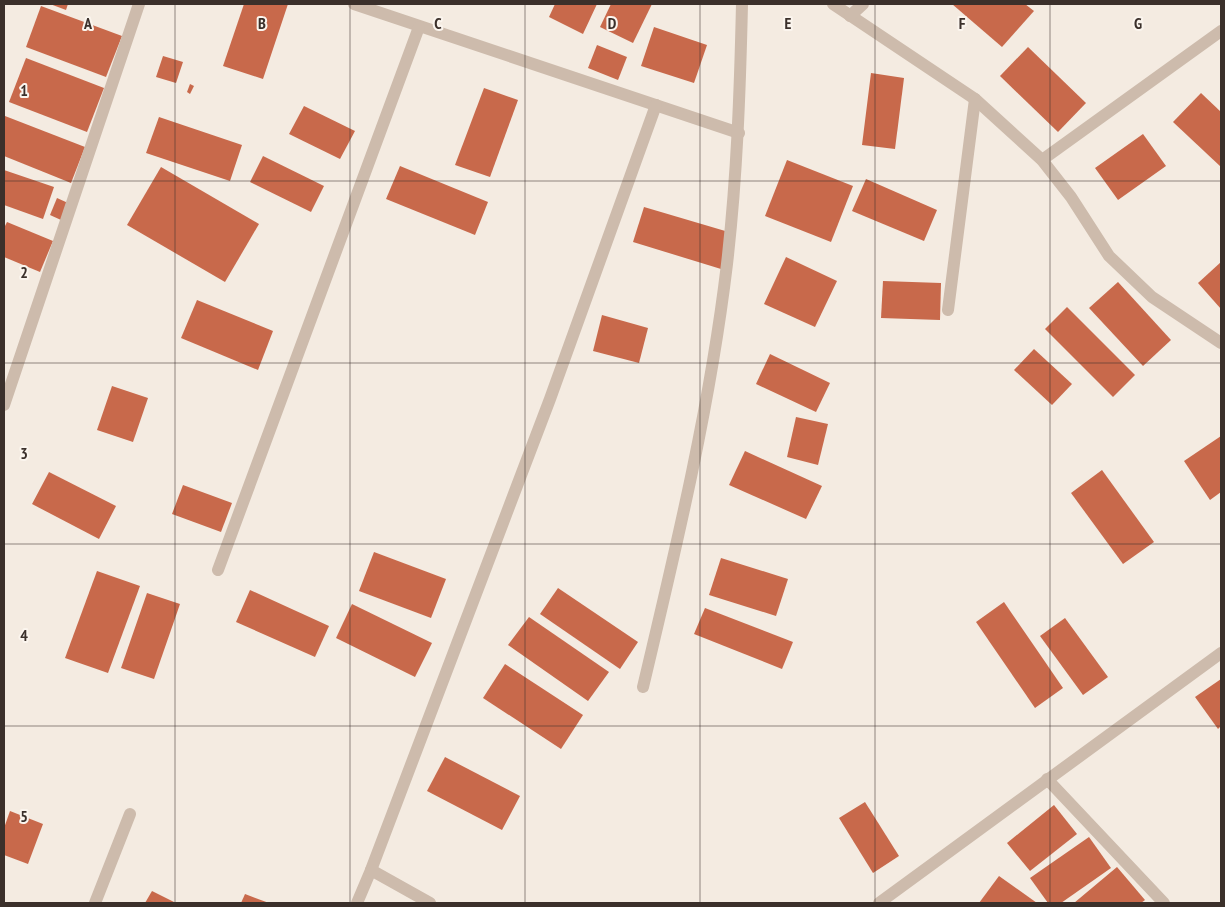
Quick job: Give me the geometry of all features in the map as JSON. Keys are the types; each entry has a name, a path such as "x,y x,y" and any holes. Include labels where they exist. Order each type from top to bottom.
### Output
{"street":[{"path":"4,405 139,4"},
{"path":"354,4 739,133"},
{"path":"643,687 681,527 705,404 727,266 739,133 742,4"},
{"path":"833,4 975,98 1042,160 1071,197 1109,256 1152,297 1221,343"},
{"path":"850,16 863,4"},
{"path":"218,570 419,27"},
{"path":"1042,160 1221,31"},
{"path":"948,310 975,98"},
{"path":"357,903 372,870 550,400 656,105"},
{"path":"879,903 1221,653"},
{"path":"1047,779 1164,903"},
{"path":"95,903 130,814"},
{"path":"372,870 430,903"}],"building":[{"path":"50,4 68,4 66,10"},
{"path":"244,4 288,4 263,79 223,66"},
{"path":"555,4 597,4 583,34 549,17"},
{"path":"611,4 652,4 633,43 600,27"},
{"path":"952,4 1025,4 1034,11 1002,47"},
{"path":"41,6 122,36 106,77 26,47"},
{"path":"654,27 707,45 694,83 641,66"},
{"path":"597,45 627,57 618,80 588,68"},
{"path":"1028,47 1086,103 1058,132 1000,76"},
{"path":"163,56 183,62 176,83 156,77"},
{"path":"26,58 104,88 87,132 9,102"},
{"path":"871,73 904,78 895,149 862,145"},
{"path":"190,84 194,86 190,94 187,92"},
{"path":"484,88 518,100 490,177 455,165"},
{"path":"1201,93 1221,112 1221,167 1173,122"},
{"path":"304,106 355,131 340,159 289,134"},
{"path":"5,116 85,147 71,183 4,156"},
{"path":"159,117 242,145 230,181 146,153"},
{"path":"1143,134 1166,166 1118,200 1095,168"},
{"path":"263,156 324,186 311,212 250,182"},
{"path":"787,160 853,186 831,242 765,216"},
{"path":"400,166 488,202 475,235 386,199"},
{"path":"161,167 259,224 225,282 127,225"},
{"path":"4,170 54,187 43,219 4,205"},
{"path":"866,179 937,210 924,241 852,211"},
{"path":"57,198 68,203 61,220 50,215"},
{"path":"644,207 732,233 721,269 633,242"},
{"path":"7,222 53,241 40,272 4,257 4,228"},
{"path":"786,257 837,281 815,327 764,304"},
{"path":"1221,262 1221,309 1198,283"},
{"path":"883,281 941,283 940,320 881,318"},
{"path":"1118,282 1171,340 1143,366 1089,308"},
{"path":"197,300 273,331 258,370 181,338"},
{"path":"1067,307 1135,375 1113,397 1045,329"},
{"path":"602,315 648,328 639,363 593,351"},
{"path":"1034,349 1072,384 1052,405 1014,370"},
{"path":"770,354 830,383 816,412 756,384"},
{"path":"112,386 148,398 133,442 97,430"},
{"path":"796,417 828,424 818,465 787,457"},
{"path":"1221,436 1221,492 1210,500 1184,461"},
{"path":"745,451 822,486 806,519 729,485"},
{"path":"1102,470 1154,542 1123,564 1071,493"},
{"path":"49,472 116,506 99,539 32,504"},
{"path":"183,485 232,503 221,532 172,514"},
{"path":"374,552 446,579 431,618 359,591"},
{"path":"721,558 788,579 776,616 709,595"},
{"path":"97,571 140,586 108,673 65,658"},
{"path":"558,588 638,642 620,669 540,614"},
{"path":"250,590 329,626 315,657 236,622"},
{"path":"147,593 180,604 154,679 121,668"},
{"path":"1004,602 1063,688 1035,708 976,622"},
{"path":"352,604 432,643 415,677 336,638"},
{"path":"705,608 793,642 782,669 694,634"},
{"path":"529,617 609,672 588,701 508,645"},
{"path":"1065,618 1108,677 1083,695 1040,636"},
{"path":"505,664 583,715 561,749 483,698"},
{"path":"1221,679 1221,726 1218,729 1195,697"},
{"path":"445,757 520,796 502,830 427,791"},
{"path":"865,802 899,856 873,873 839,818"},
{"path":"1054,805 1077,834 1030,871 1007,843"},
{"path":"10,811 43,824 28,864 4,855 4,828"},
{"path":"1089,837 1111,868 1061,903 1048,903 1030,878"},
{"path":"1117,867 1145,900 1141,903 1074,903"},
{"path":"999,876 1037,903 979,903"},
{"path":"152,891 176,903 145,903"},
{"path":"245,894 269,903 241,903"}]}
